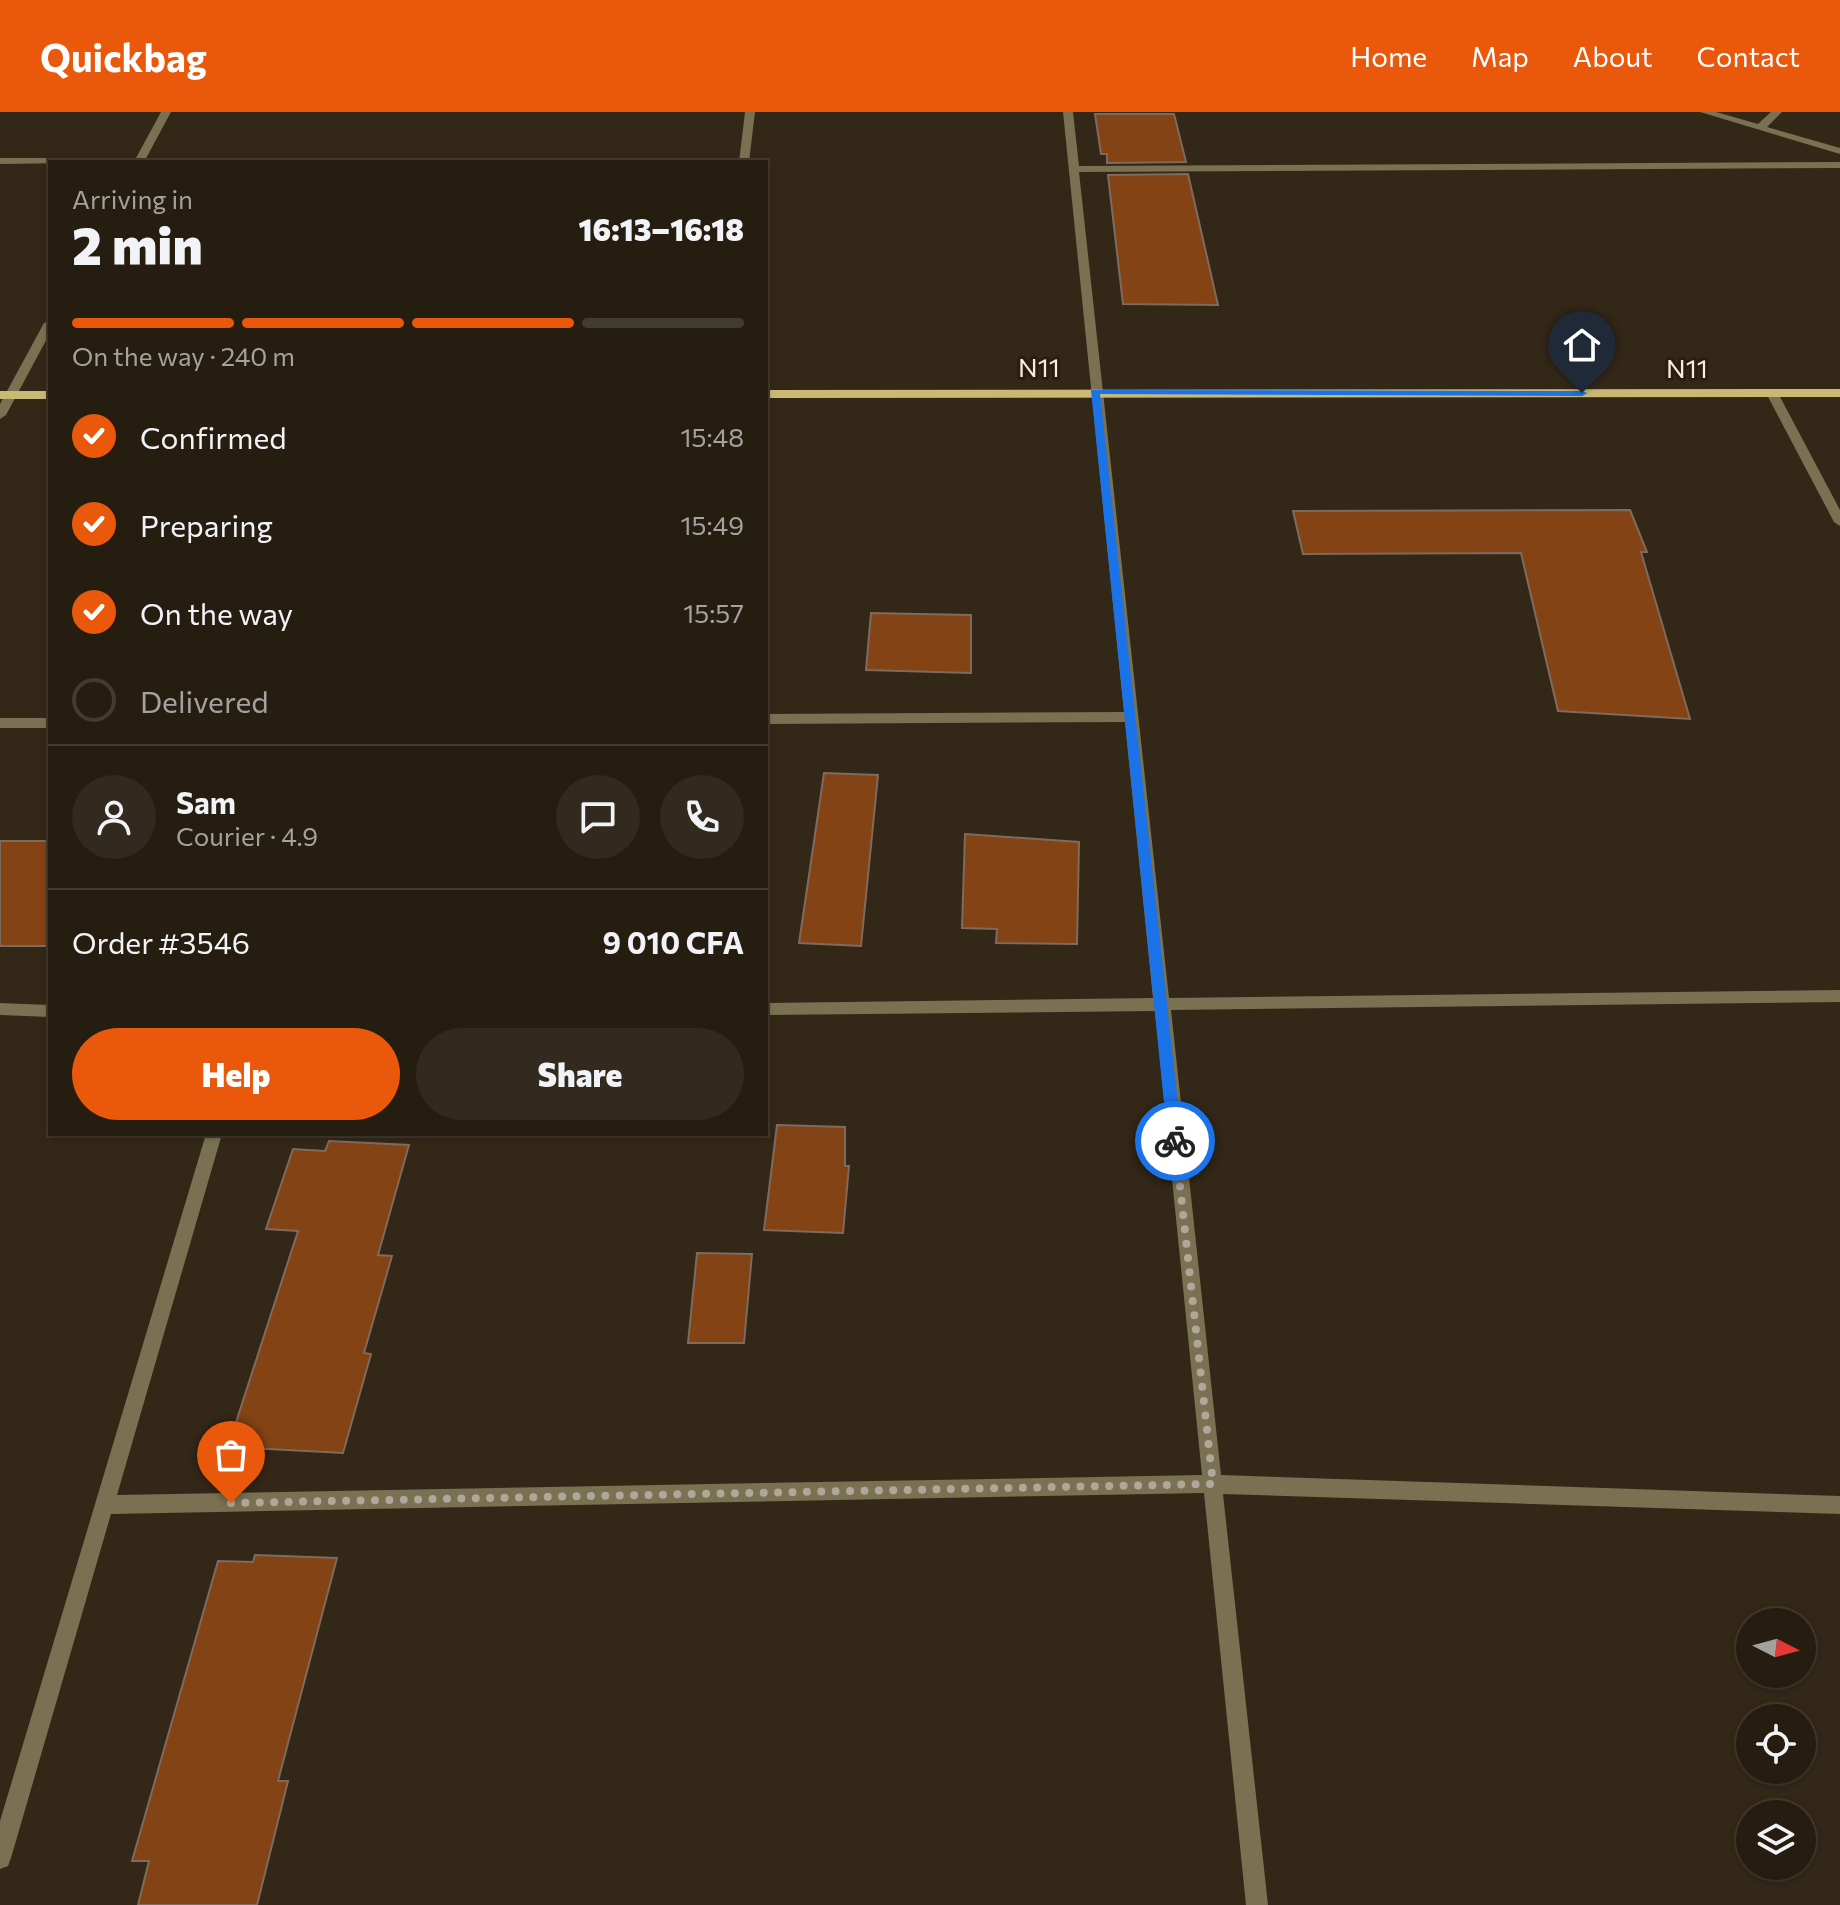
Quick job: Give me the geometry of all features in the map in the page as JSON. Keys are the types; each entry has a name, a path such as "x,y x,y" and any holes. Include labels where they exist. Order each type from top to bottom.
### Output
{"main road":[{"name":"N11","path":"768,394 1840,393"},
{"path":"5,395 48,395"}],"street":[{"path":"140,160 166,112"},
{"path":"744,160 750,112"},
{"path":"1068,112 1095,392 1257,1905"},
{"path":"1705,112 1840,151"},
{"path":"1760,128 1777,112"},
{"path":"0,161 48,161"},
{"path":"1073,169 1840,165"},
{"path":"0,415 5,395 48,326"},
{"path":"1772,393 1840,522"},
{"path":"768,719 1130,717"},
{"path":"0,723 48,723"},
{"path":"768,1009 1840,996"},
{"path":"0,1009 48,1011"},
{"path":"0,1858 213,1136"},
{"path":"104,1505 1213,1484 1840,1505"}],"building":[{"path":"1095,114 1174,114 1186,162 1107,163 1107,154 1101,154"},
{"path":"1188,174 1218,305 1123,304 1108,175"},
{"path":"1630,510 1647,552 1641,552 1690,719 1558,711 1521,553 1303,554 1293,511"},
{"path":"871,613 971,615 971,673 866,670"},
{"path":"824,773 878,775 861,946 799,943"},
{"path":"965,834 1079,842 1077,944 996,943 997,929 962,928"},
{"path":"0,841 48,841 48,946 0,946"},
{"path":"777,1125 845,1127 845,1166 849,1166 843,1233 764,1230"},
{"path":"329,1141 409,1145 378,1255 392,1256 364,1353 371,1354 343,1453 228,1447 298,1231 266,1229 293,1149 325,1151"},
{"path":"697,1253 752,1254 744,1343 688,1343"},
{"path":"255,1555 337,1558 278,1781 288,1781 257,1905 138,1905 149,1861 132,1861 218,1561 253,1562"}],"way so far":[{"path":"231,1503 1213,1484 1175,1141"}],"route":[{"path":"1175,1141 1095,392 1582,393"}]}
